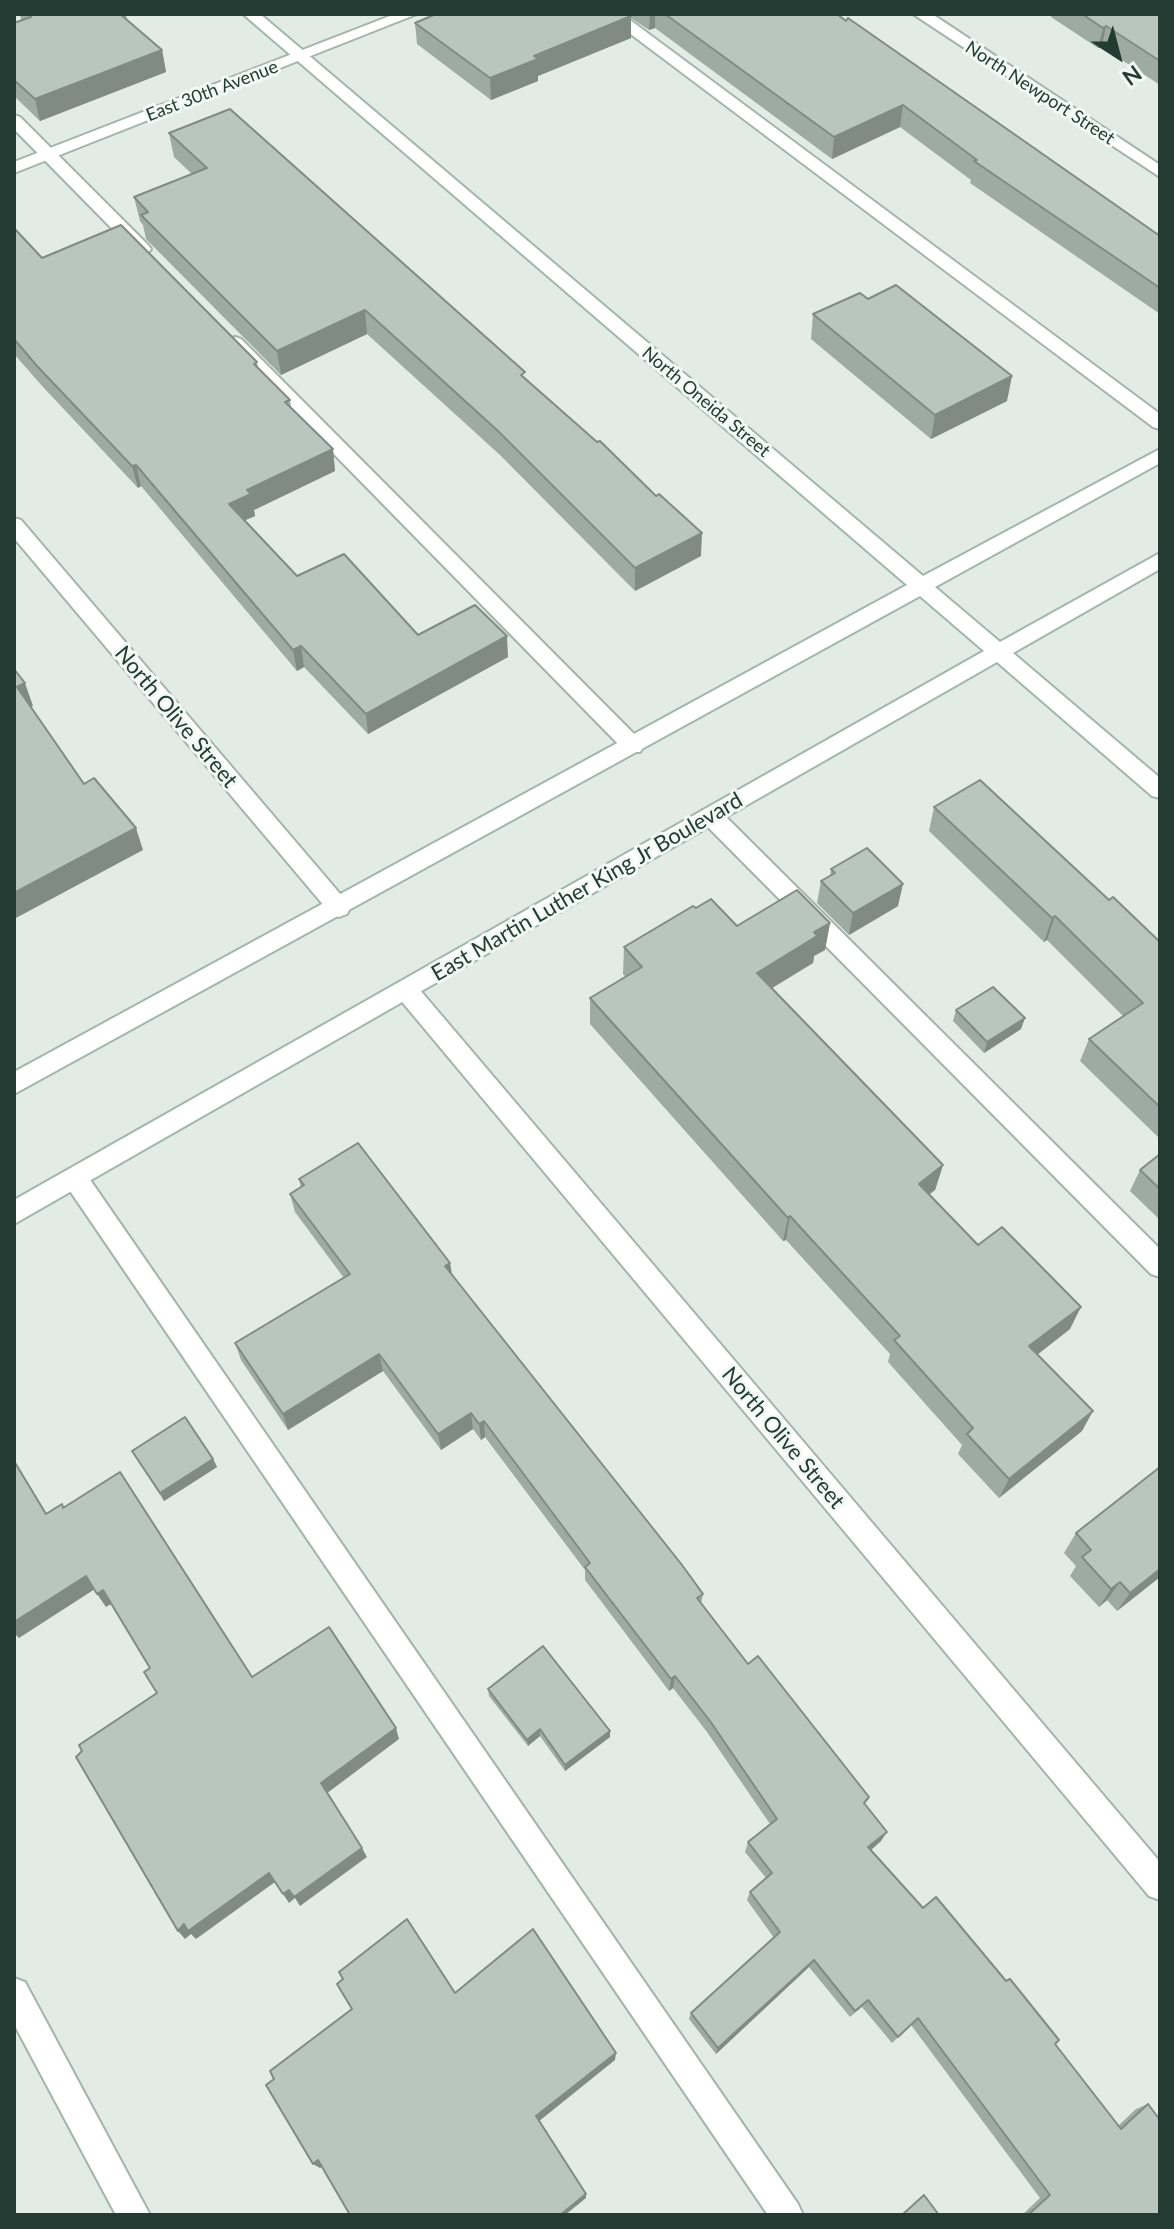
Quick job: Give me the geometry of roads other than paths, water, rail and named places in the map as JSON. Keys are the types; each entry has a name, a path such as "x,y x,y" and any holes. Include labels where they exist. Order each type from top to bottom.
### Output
{"street":[{"name":"North Oneida Street","path":"251,14 1160,790"},
{"name":"East 30th Avenue","path":"14,168 409,14"},
{"path":"612,14 1160,423"},
{"name":"North Newport Street","path":"921,14 1160,172"},
{"path":"14,120 159,266"},
{"path":"225,334 633,746"},
{"path":"14,1084 1160,455"},
{"name":"North Olive Street","path":"14,525 339,908"},
{"name":"East Martin Luther King Jr Boulevard","path":"14,1213 1160,560"},
{"path":"711,816 1160,1266"},
{"name":"North Olive Street","path":"406,990 1160,1885"},
{"path":"75,1178 787,2215"},
{"path":"14,1993 134,2215"}]}
